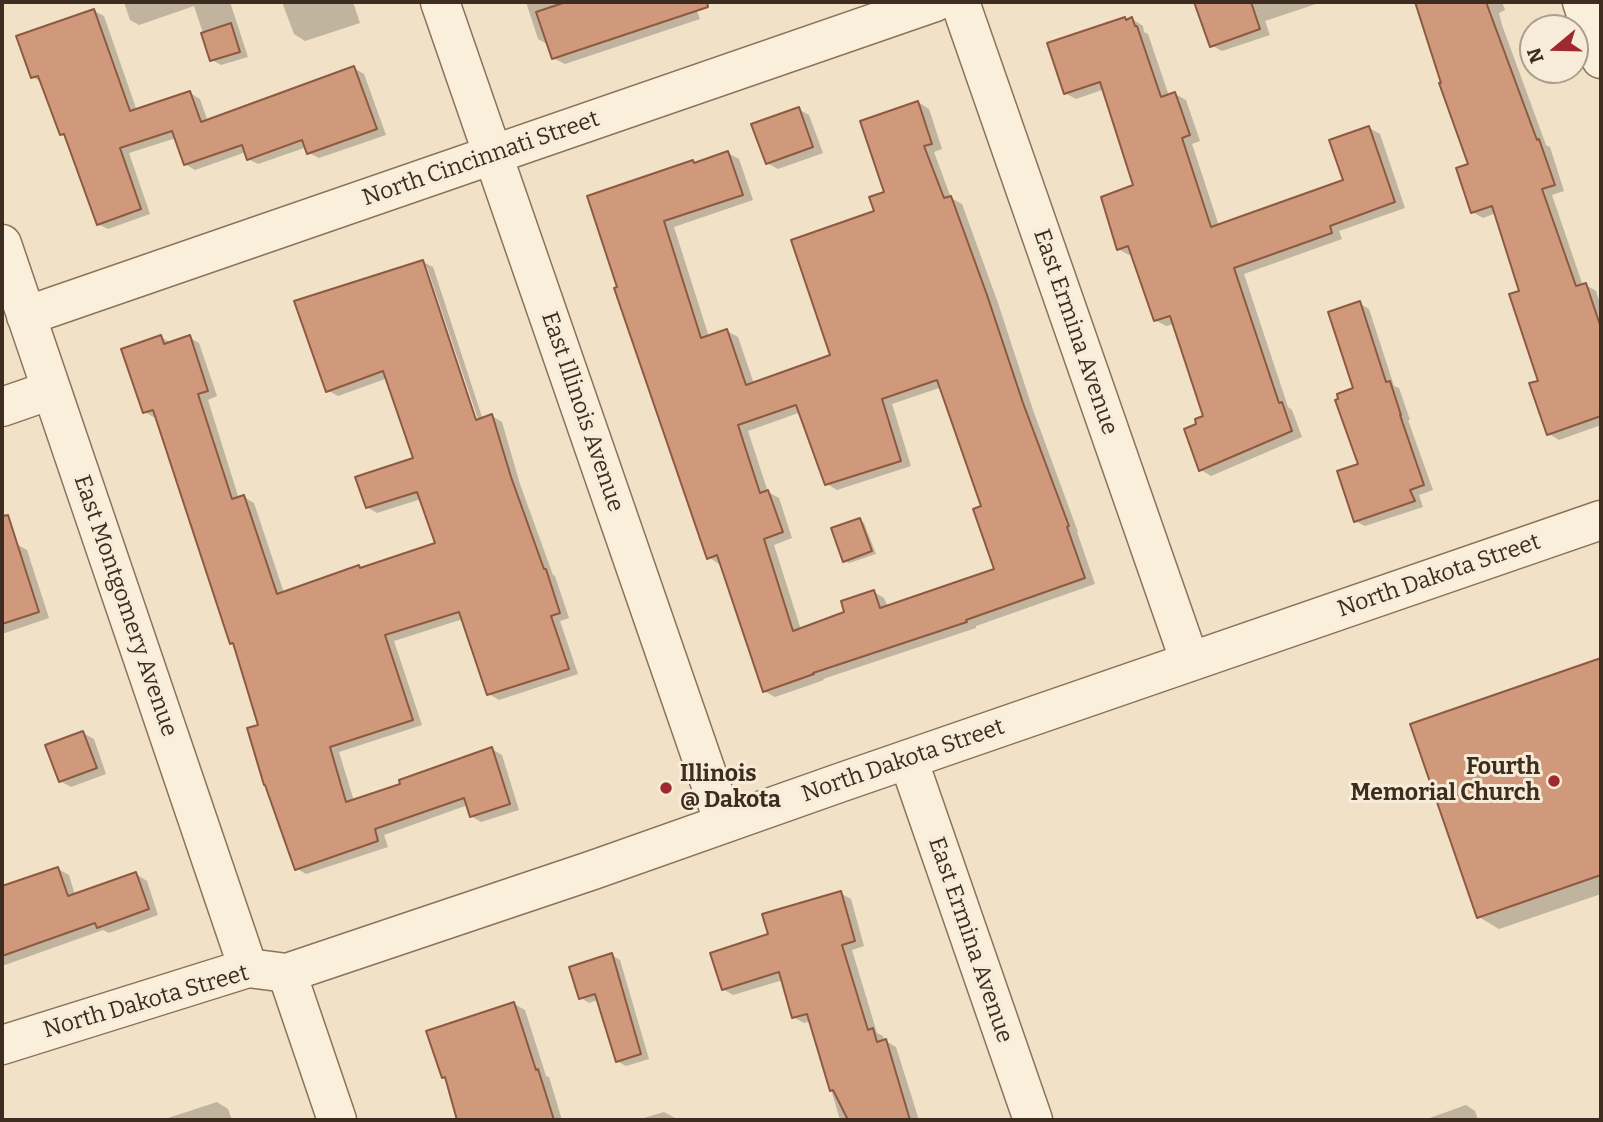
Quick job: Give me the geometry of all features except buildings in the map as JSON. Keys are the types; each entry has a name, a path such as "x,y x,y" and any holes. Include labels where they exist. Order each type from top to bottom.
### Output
{"street":[{"name":"East Illinois Avenue","path":"440,2 724,823"},
{"name":"North Cincinnati Street","path":"26,316 935,2"},
{"name":"East Ermina Avenue","path":"960,2 1190,662"},
{"path":"1582,2 1601,58"},
{"name":"East Montgomery Avenue","path":"2,244 248,968"},
{"path":"2,407 51,390"},
{"name":"North Dakota Street","path":"2,1045 248,968 287,973 593,870 1601,520"},
{"name":"East Ermina Avenue","path":"908,759 1032,1120"},
{"path":"287,973 337,1120"}],"place":[{"name":"Fourth Memorial Church","path":"1554,781"},
{"name":"Illinois @ Dakota","path":"666,788"}]}
